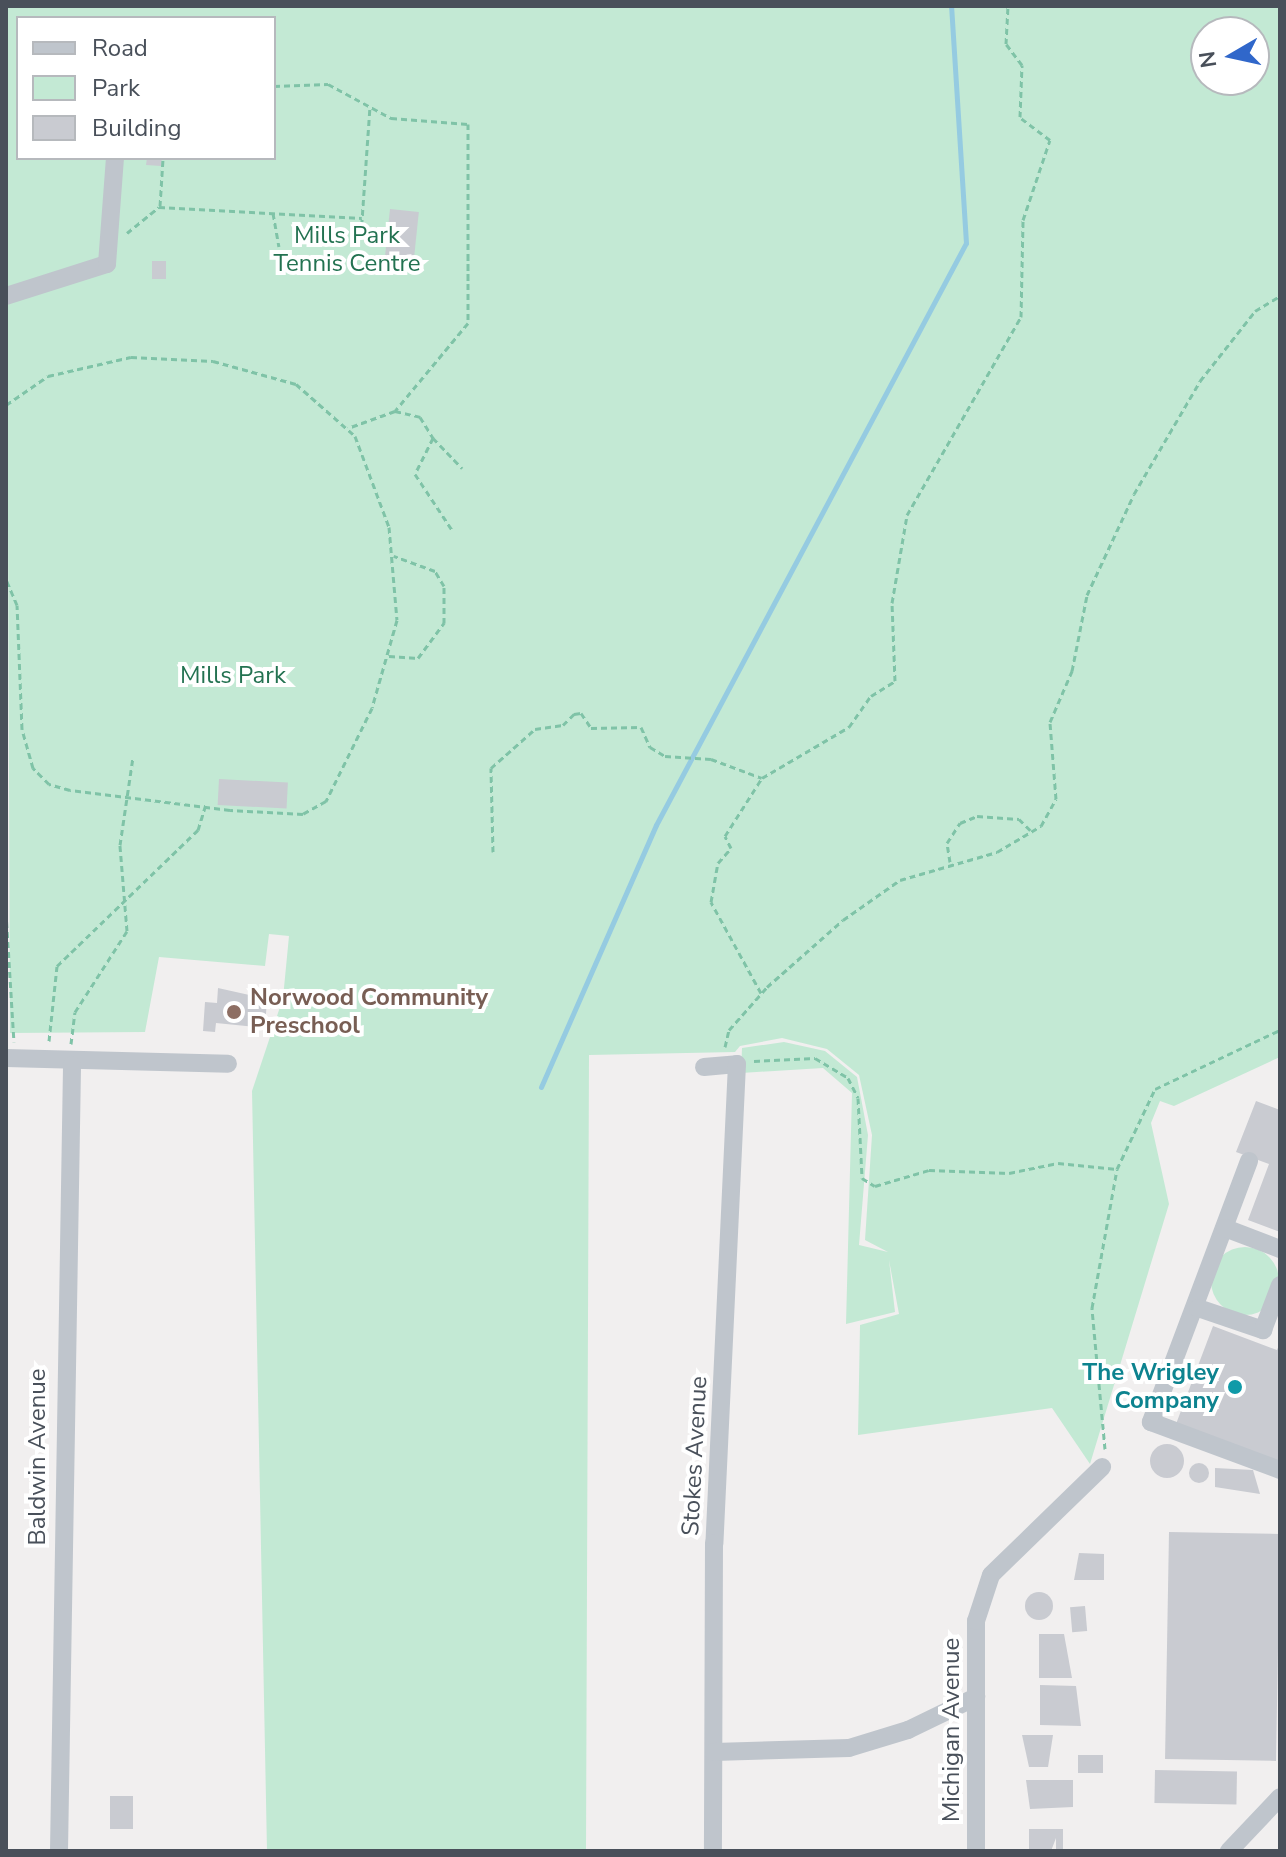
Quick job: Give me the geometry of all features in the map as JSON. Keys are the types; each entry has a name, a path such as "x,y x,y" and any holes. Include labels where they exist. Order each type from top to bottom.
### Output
{"street":[{"path":"6,296 107,264 115,160"},
{"path":"10,1058 72,1065 228,1064"},
{"path":"704,1067 744,1063"},
{"name":"Stokes Avenue","path":"713,1851 714,1543 744,1063"},
{"name":"Baldwin Avenue","path":"59,1851 72,1065"},
{"path":"1249,1161 1198,1308 1151,1422 1280,1470"},
{"path":"1225,1228 1280,1249"},
{"path":"1198,1308 1263,1330 1280,1285"},
{"name":"Michigan Avenue","path":"976,1851 976,1621 991,1575 1107,1462"},
{"path":"714,1752 849,1748 908,1730 976,1697"},
{"path":"1229,1851 1280,1797"}],"path":[{"path":"761,993 711,902 718,863 731,848 725,836 762,778 849,727 871,696 895,681 892,603 907,515 1021,317 1023,220 1050,140 1020,117 1022,65 1006,44 1008,6"},
{"path":"276,86 328,84 391,118 468,124 468,323 395,411 348,428"},
{"path":"361,235 370,107"},
{"path":"109,241 137,229 159,207 163,160"},
{"path":"159,207 362,218"},
{"path":"273,213 270,235 279,246"},
{"path":"1117,1169 1058,1163 1009,1173 929,1170 875,1186 862,1178 858,1098 848,1078 815,1058 769,1055 744,1063 725,1046 729,1030 761,993 866,904 900,880 950,862 997,852 1031,831 1056,799 1050,722 1072,671 1087,595 1134,494 1200,381 1255,311 1280,296"},
{"path":"6,405 48,376 154,356 269,374 318,399 348,428 382,504 394,556 398,599 389,656 326,801 290,815 206,803 124,798 49,784 33,768 22,729 17,605 6,579"},
{"path":"395,411 420,417 433,438 462,468"},
{"path":"433,438 415,474 452,530"},
{"path":"389,656 418,658 444,623 444,586 435,571 394,556"},
{"path":"493,852 491,768 535,729 563,725 574,714 581,713 591,728 641,727 650,747 665,756 711,759 762,778"},
{"path":"72,1065 75,1012 127,931 124,798 133,757"},
{"path":"49,1050 57,966 198,830 206,803"},
{"path":"950,862 947,843 960,823 977,816 1019,819 1031,831"},
{"path":"6,912 10,1058"},
{"path":"1107,1462 1101,1433 1092,1308 1117,1169 1155,1089 1280,1030"}],"green space":[{"path":"6,6 1280,6 1280,1057 1174,1106 1160,1101 1151,1123 1169,1204 1090,1464 1052,1408 858,1435 860,1325 899,1314 889,1260 895,1312 846,1324 852,1093 823,1068 741,1073 742,1048 784,1042 825,1051 857,1077 868,1135 859,1245 888,1252 865,1240 872,1135 859,1075 827,1049 782,1038 740,1046 735,1052 589,1055 586,1851 267,1851 252,1091 283,998 289,936 269,934 265,966 159,957 145,1032 10,1033"},
{"path":"1245,1247 1269,1257 1279,1281 1269,1305 1245,1315 1221,1305 1211,1281 1221,1257"}],"building":[{"path":"147,160 162,160 161,166 146,165"},
{"path":"390,209 419,212 414,262 385,259"},
{"path":"152,261 166,261 166,279 152,279"},
{"path":"219,779 288,783 287,809 218,805"},
{"path":"218,988 267,999 265,1028 216,1023 215,1032 203,1031 205,1002 217,1003"},
{"path":"1256,1101 1280,1110 1280,1232 1248,1220 1269,1164 1236,1152"},
{"name":"The Wrigley Company","path":"1213,1326 1277,1350 1280,1343 1280,1464 1176,1424"},
{"path":"1167,1444 1179,1449 1184,1461 1179,1473 1167,1478 1155,1473 1150,1461 1155,1449"},
{"path":"1199,1463 1206,1466 1209,1473 1206,1480 1199,1483 1192,1480 1189,1473 1192,1466"},
{"path":"1215,1468 1253,1470 1260,1494 1215,1487"},
{"path":"1169,1532 1280,1534 1276,1761 1165,1759"},
{"path":"1079,1553 1104,1554 1104,1580 1074,1580"},
{"path":"1039,1592 1049,1596 1053,1606 1049,1616 1039,1620 1029,1616 1025,1606 1029,1596"},
{"path":"1085,1606 1087,1631 1072,1632 1070,1607"},
{"path":"1039,1634 1064,1634 1072,1678 1039,1678"},
{"path":"1040,1685 1076,1686 1081,1726 1040,1725"},
{"path":"1022,1735 1053,1735 1048,1767 1029,1767"},
{"path":"1078,1755 1103,1755 1103,1773 1078,1773"},
{"path":"1155,1770 1237,1771 1236,1804 1154,1803"},
{"path":"1026,1780 1073,1780 1073,1807 1030,1809"},
{"path":"110,1796 133,1796 133,1829 110,1829"},
{"path":"1029,1829 1063,1829 1063,1851 1056,1851 1056,1838 1051,1851 1029,1851"}],"waterway":[{"path":"541,1087 656,825 966,243 951,6"}],"place":[{"name":"Norwood Community Preschool","path":"234,1012"},
{"name":"The Wrigley Company","path":"1235,1387"}],"park label":[{"name":"Mills Park Tennis Centre","path":"347,250"},
{"name":"Mills Park","path":"233,676"}]}
